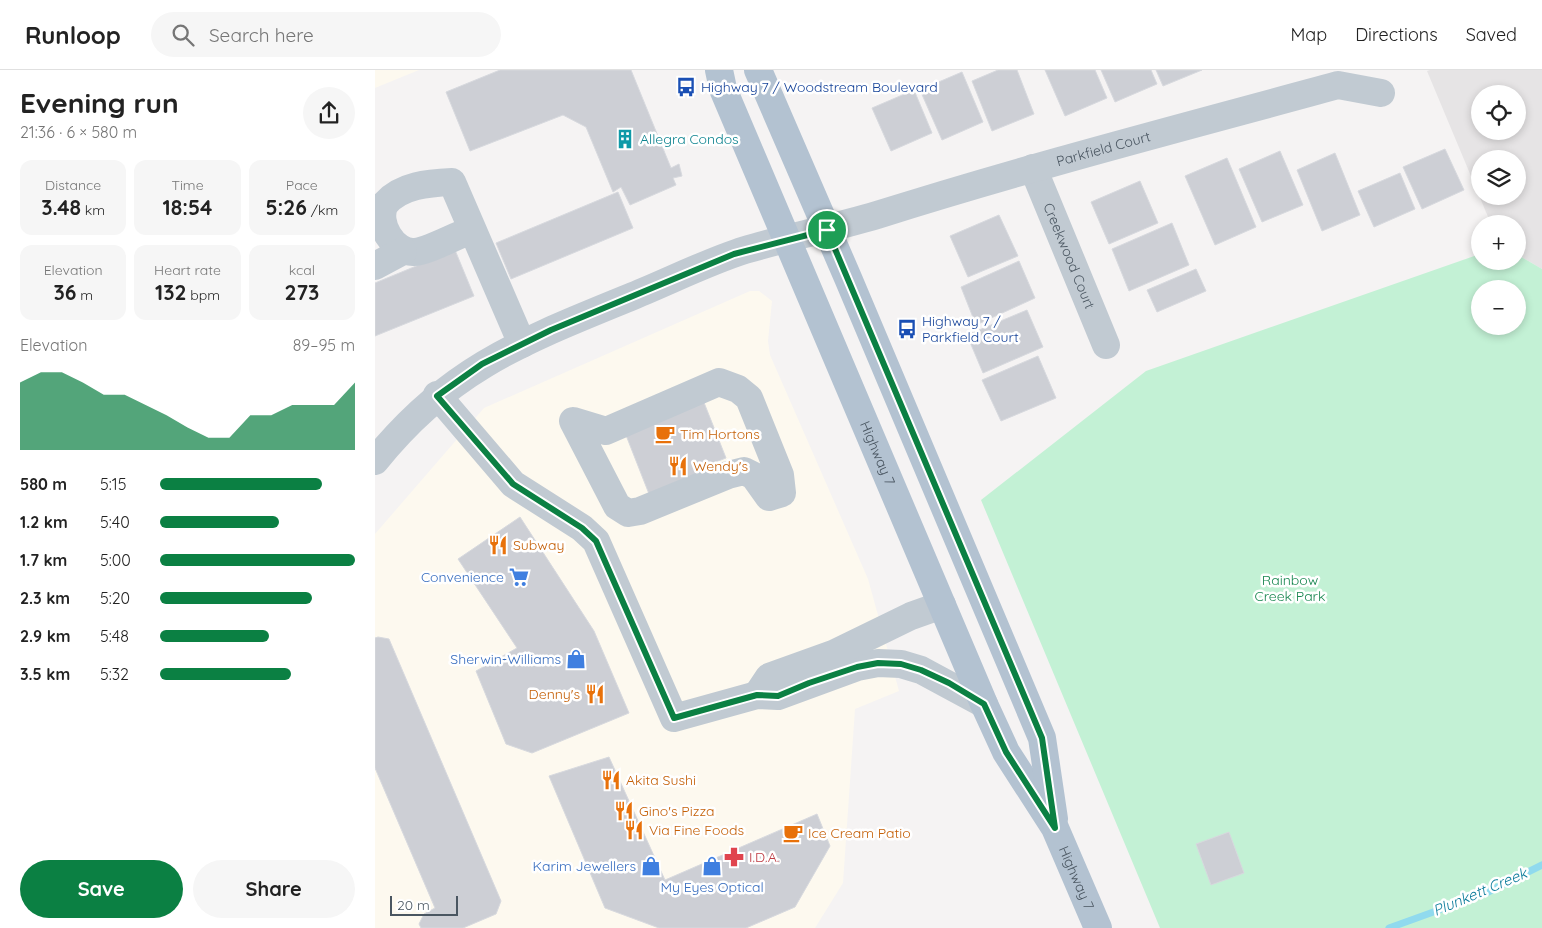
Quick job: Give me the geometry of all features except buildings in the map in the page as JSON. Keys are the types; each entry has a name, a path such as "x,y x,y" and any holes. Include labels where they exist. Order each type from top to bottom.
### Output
{"main road":[{"name":"Highway 7","path":"719,70 723,89 984,704 1006,752 1055,828 1098,928"},
{"name":"Highway 7","path":"758,70 1042,738 1055,828"},
{"path":"943,605 996,627"}],"street":[{"name":"Parkfield Court","path":"375,461 405,426 437,396 482,364 522,344 734,254 827,230 1033,168 1338,85 1381,93"},
{"name":"Creekwood Court","path":"1033,168 1106,344"},
{"path":"471,230 416,252 403,251 388,240 380,222 383,206 395,195 425,183 452,182 471,230 522,344"},
{"path":"375,266 403,251"},
{"path":"719,382 738,390 749,398 776,466 782,493 769,497 754,476 744,471 728,475 640,512 628,512 617,506 573,421 606,431 719,382"},
{"path":"437,396 513,484 582,528 596,541 674,718 757,695 778,696 849,670 878,663 901,664 921,670 984,704"},
{"path":"757,695 769,677 833,654 911,616 943,605"}],"shaded area":[{"path":"375,70 419,70 375,88"},
{"path":"1542,70 1542,269 1526,260 1526,215 1487,215 1483,205 1526,205 1526,150 1471,150 1471,176 1427,71"},
{"path":"750,291 759,291 772,301 768,341 770,355 868,579 899,691 855,709 843,883 815,928 375,928 375,534 484,408"}],"green space":[{"name":"Rainbow Creek Park","path":"1471,257 1471,270 1526,270 1526,260 1542,269 1542,928 1160,928 981,500 1146,371"}],"waterway":[{"name":"Plunkett Creek","path":"1389,928 1486,893 1542,865"}],"place":[{"name":"Highway 7 / Woodstream Boulevard","path":"686,87"},
{"name":"Allegra Condos","path":"625,139"},
{"name":"Highway 7 / Parkfield Court","path":"907,329"},
{"name":"Tim Hortons","path":"665,434"},
{"name":"Wendy's","path":"678,466"},
{"name":"Subway","path":"498,545"},
{"name":"Convenience","path":"519,577"},
{"name":"Sherwin-Williams","path":"576,659"},
{"name":"Denny's","path":"595,694"},
{"name":"Akita Sushi","path":"611,780"},
{"name":"Gino's Pizza","path":"624,811"},
{"name":"Via Fine Foods","path":"634,830"},
{"name":"Ice Cream Patio","path":"793,833"},
{"name":"I.D.A.","path":"734,857"},
{"name":"Karim Jewellers","path":"651,866"},
{"name":"My Eyes Optical","path":"712,866"}],"route":[{"path":"827,230 1042,738 1055,828 1006,752 984,704 949,683 921,670 901,664 878,663 857,667 809,683 778,696 757,695 674,718 596,541 582,528 513,484 437,396 453,383 499,354 551,330 742,251 827,230"}]}
